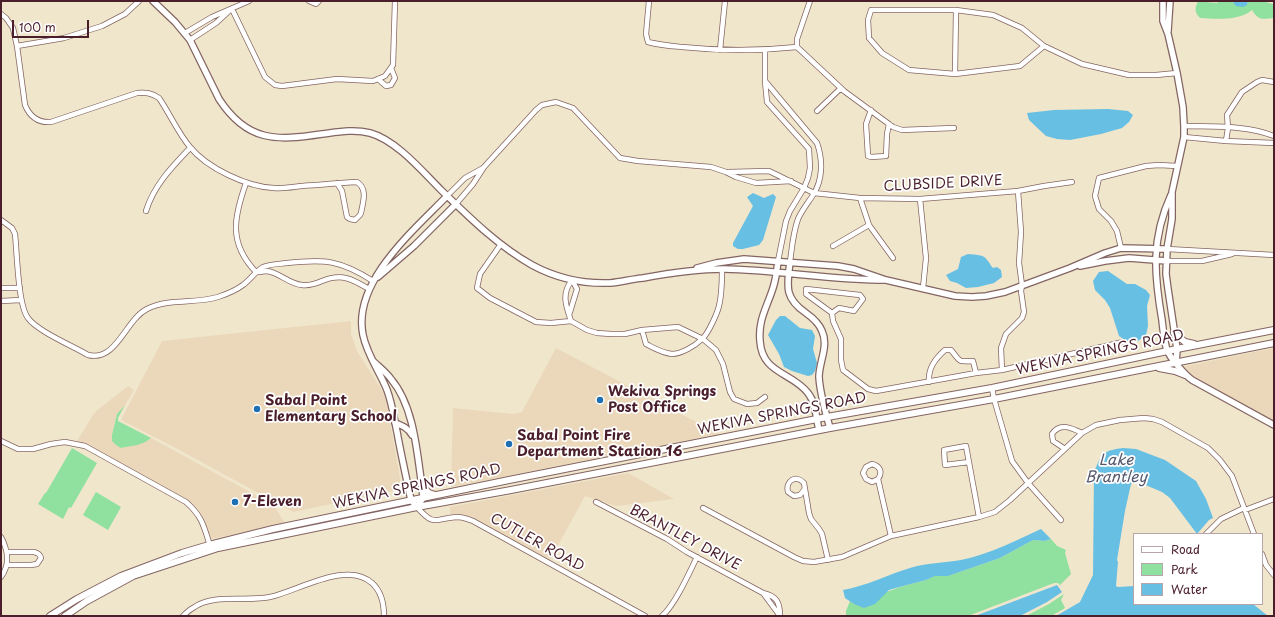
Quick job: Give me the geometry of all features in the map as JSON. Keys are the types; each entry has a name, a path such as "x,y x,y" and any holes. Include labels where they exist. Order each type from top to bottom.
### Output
{"main road":[{"name":"WEKIVA SPRINGS ROAD","path":"65,616 87,601 133,576 210,547 273,529 509,480 576,468 816,419 992,388 1274,330"},
{"path":"1174,333 1185,342 1196,345"},
{"path":"1271,344 1274,337"},
{"name":"WEKIVA SPRINGS ROAD","path":"50,616 77,599 121,576 182,553 819,430 994,399 1271,344"},
{"path":"1154,367 1168,369 1185,375"},
{"path":"576,468 578,477"},
{"path":"509,480 511,490"},
{"path":"422,487 429,493 436,495"}],"street":[{"path":"17,46 64,38 102,26 125,14 139,1"},
{"path":"153,1 190,40 224,108 240,123 262,135 280,138 296,138 340,131 370,133 384,138 396,146 447,196 501,244 531,264 547,272 572,280 611,283 744,259 838,266 854,269 886,280 955,296 972,297 1005,292 1121,248 1156,248 1274,255"},
{"path":"185,33 212,17 249,1"},
{"path":"309,1 316,4 319,1"},
{"path":"232,9 265,77 275,85 282,86 337,79 373,80 385,76 393,65 395,1"},
{"path":"649,1 646,34 648,42 720,50 765,50 797,47"},
{"path":"720,50 725,1"},
{"path":"810,1 797,39 797,47 841,88 893,127 902,130 954,128"},
{"path":"1163,1 1163,21 1168,34 1184,107 1184,137 1172,192 1172,220 1167,249 1168,289 1177,349 1176,363"},
{"path":"1168,34 1170,1"},
{"path":"190,40 216,23 232,9"},
{"path":"1044,46 1020,66 955,74 909,70 882,53 869,38 868,20 871,10 956,10 993,15 1022,28 1044,46 1082,64 1129,75 1177,73"},
{"path":"955,74 956,10"},
{"path":"1,14 13,28 25,105 28,111 39,121 51,122 137,93 148,93 159,98 190,148 209,164 226,174 257,186 275,188 337,183 357,182 363,188 364,192 361,213 355,220 347,217 342,191 337,183"},
{"path":"765,50 764,81 767,102 809,149 810,168 804,188 790,211 786,221 774,288 760,322 760,342 764,358 773,368 806,391 812,400 819,430"},
{"path":"378,79 383,85 391,85 395,78 390,68"},
{"path":"1226,141 1228,128 1227,115 1242,92 1262,80 1274,82"},
{"path":"764,81 817,143 820,153 820,177 814,193 799,217 793,238 788,274 788,290 791,299 799,308 815,320 823,332 825,348 819,374 820,389 830,428"},
{"path":"817,111 841,88"},
{"path":"374,281 414,246 456,204 473,184 484,167 542,104 556,102 573,108 620,158 638,161 711,167 756,183 791,181"},
{"path":"871,110 866,124 868,156 886,156 887,134 890,124"},
{"path":"1184,126 1245,128 1274,136"},
{"path":"1184,137 1274,143"},
{"path":"146,211 150,199 160,182 168,171 190,148"},
{"path":"1121,248 1117,231 1099,209 1095,196 1099,178 1146,166 1177,166"},
{"path":"373,361 391,379 405,403 410,418 423,498 417,507 411,500 387,391 366,348 361,326 364,300 387,260 465,178 484,167"},
{"path":"726,172 769,171 814,193"},
{"path":"246,182 238,205 235,226 238,242 246,262 256,272"},
{"name":"CLUBSIDE DRIVE","path":"814,193 860,198 920,198 1018,191 1072,182"},
{"path":"1002,370 1001,348 1006,334 1024,315 1019,263 1021,232 1018,191"},
{"path":"1172,192 1160,227 1156,248 1156,280 1167,351 1185,375 1192,380 1274,425"},
{"path":"860,198 869,225 893,258"},
{"path":"920,198 926,258 923,288"},
{"path":"1,220 12,228 15,234 21,300 23,311 28,319 37,327 88,355 94,356 100,356 113,347 145,309 158,304 213,298 230,294 265,266 274,264 322,261 351,268 374,281"},
{"path":"833,246 869,225"},
{"path":"501,244 480,274 477,288 490,298 536,322 551,323 571,321 587,330 597,333 625,334 642,330 678,327 703,339 716,350 723,364 730,392 734,399 747,404 757,403 764,397"},
{"path":"1070,268 1129,258 1167,261 1202,261 1238,252"},
{"path":"642,330 646,344 659,351 674,354 686,350 703,339 719,306 722,269"},
{"path":"689,270 752,270 858,280 886,280"},
{"path":"256,272 267,271 290,282 310,286 329,278 347,278 369,289"},
{"path":"569,315 577,289 572,280"},
{"path":"571,321 565,296 566,287 572,280"},
{"path":"1,288 20,288"},
{"path":"832,313 839,308 854,311 863,299 860,295 806,289 806,294 832,313 833,321 841,339 841,360 843,370 868,389 876,391 976,373 1002,370 1123,342"},
{"path":"1,301 21,300"},
{"path":"929,382 928,374 932,365 945,350 951,350 958,360 964,363 973,362 976,373"},
{"path":"992,388 1012,461 1028,483 1061,520"},
{"path":"703,508 803,561 814,562 828,560 851,554 891,536 979,517 995,512 1082,433 1096,425 1144,418 1162,422 1208,448 1220,460 1232,476 1254,533"},
{"path":"395,423 409,430 414,438"},
{"path":"1065,449 1053,441 1052,434 1055,429 1063,426 1082,433"},
{"path":"1,441 18,448 33,449 65,442 85,446 186,502 195,510 202,520 210,547"},
{"path":"969,462 945,465 944,450 966,446 969,462 979,517"},
{"path":"878,479 891,536"},
{"path":"804,490 811,519 822,534 828,560"},
{"path":"1207,533 1222,519 1274,499"},
{"name":"BRANTLEY DRIVE","path":"596,502 667,539 763,593 769,594 775,598 780,606 780,616"},
{"name":"CUTLER ROAD","path":"417,507 424,516 436,521 456,517 464,517 473,520 645,616"},
{"path":"1,537 7,552 7,565 1,578"},
{"path":"7,552 38,553 41,558 36,564 31,566 7,565"},
{"path":"662,616 672,604 697,557"},
{"path":"1263,557 1266,565 1274,575"},
{"path":"183,616 193,607 206,602 226,599 253,599 270,597 289,592 333,576 349,574 361,576 370,580 376,586 381,596 384,616"},
{"name":"BRANTLEY DRIVE","path":"763,593 780,616"},
{"path":"770,602 775,598"}],"shaded area":[{"name":"Sabal Point Elementary School","path":"351,321 351,334 357,351 386,399 401,484 397,490 293,512 121,420 162,341"},
{"path":"556,348 719,434 451,487 453,408 514,414 522,412"},
{"path":"1274,348 1274,422 1193,378 1182,367"},
{"path":"128,386 134,390 125,405 117,414 112,435 121,448 141,443 151,438 274,505 285,524 211,539 204,518 197,508 188,500 86,444 77,441 95,412"},
{"path":"628,473 674,499 616,506 585,496 550,560 474,518 450,513 450,507"}],"green space":[{"path":"1198,1 1217,3 1219,1 1232,1 1233,3 1247,5 1248,1 1262,1 1273,4 1274,2 1274,18 1259,18 1252,10 1247,14 1234,18 1200,18 1196,10"},
{"path":"125,405 118,418 118,421 151,438 141,444 121,448 112,441 112,435 117,414"},
{"path":"72,448 97,463 63,519 38,504"},
{"path":"96,492 121,507 108,530 83,515"},
{"path":"1051,539 1057,546 1066,550 1065,553 1071,574 1060,585 1058,583 1054,583 968,616 846,616 846,611 850,601 854,604 934,576 948,576 1000,558 1033,540 1044,541"},
{"path":"1064,594 1061,600 1065,608 1053,615 1026,616 1049,604"}],"water":[{"path":"1232,1 1248,1 1247,5 1243,7 1236,6"},
{"path":"1108,109 1128,111 1133,115 1129,122 1122,128 1070,140 1046,136 1029,120 1027,113 1054,110"},
{"path":"753,193 764,198 773,194 776,197 763,240 759,245 738,249 733,246 733,243 753,206 747,197"},
{"path":"968,254 979,255 986,258 993,268 997,267 1001,270 1002,277 994,283 966,288 950,281 946,275 958,269 961,257"},
{"path":"1108,271 1127,284 1135,284 1146,290 1150,295 1147,306 1148,326 1146,335 1138,341 1128,342 1119,336 1110,308 1105,300 1095,290 1093,281 1099,272"},
{"path":"780,316 785,316 800,328 812,330 815,336 813,349 817,363 815,371 812,375 808,376 784,367 779,354 768,335 776,320"},
{"name":"Lake Brantley","path":"1123,448 1136,449 1165,460 1196,481 1206,499 1213,518 1196,533 1170,498 1162,492 1136,481 1131,484 1117,560 1116,586 1133,586 1133,605 1254,605 1268,616 1056,616 1080,602 1093,575 1094,472 1101,457 1111,450"},
{"path":"1041,529 1051,539 1044,541 1033,540 1000,558 948,576 935,576 926,580 889,590 875,604 864,608 845,598 843,590 860,586 916,566 961,560 982,554 1002,547"},
{"path":"1057,585 1062,592 1047,602 1020,616 975,616"}],"place":[{"name":"Wekiva Springs Post Office","path":"600,400"},
{"name":"Sabal Point Elementary School","path":"257,409"},
{"name":"Sabal Point Fire Department Station 16","path":"509,444"},
{"name":"7-Eleven","path":"235,502"}]}
